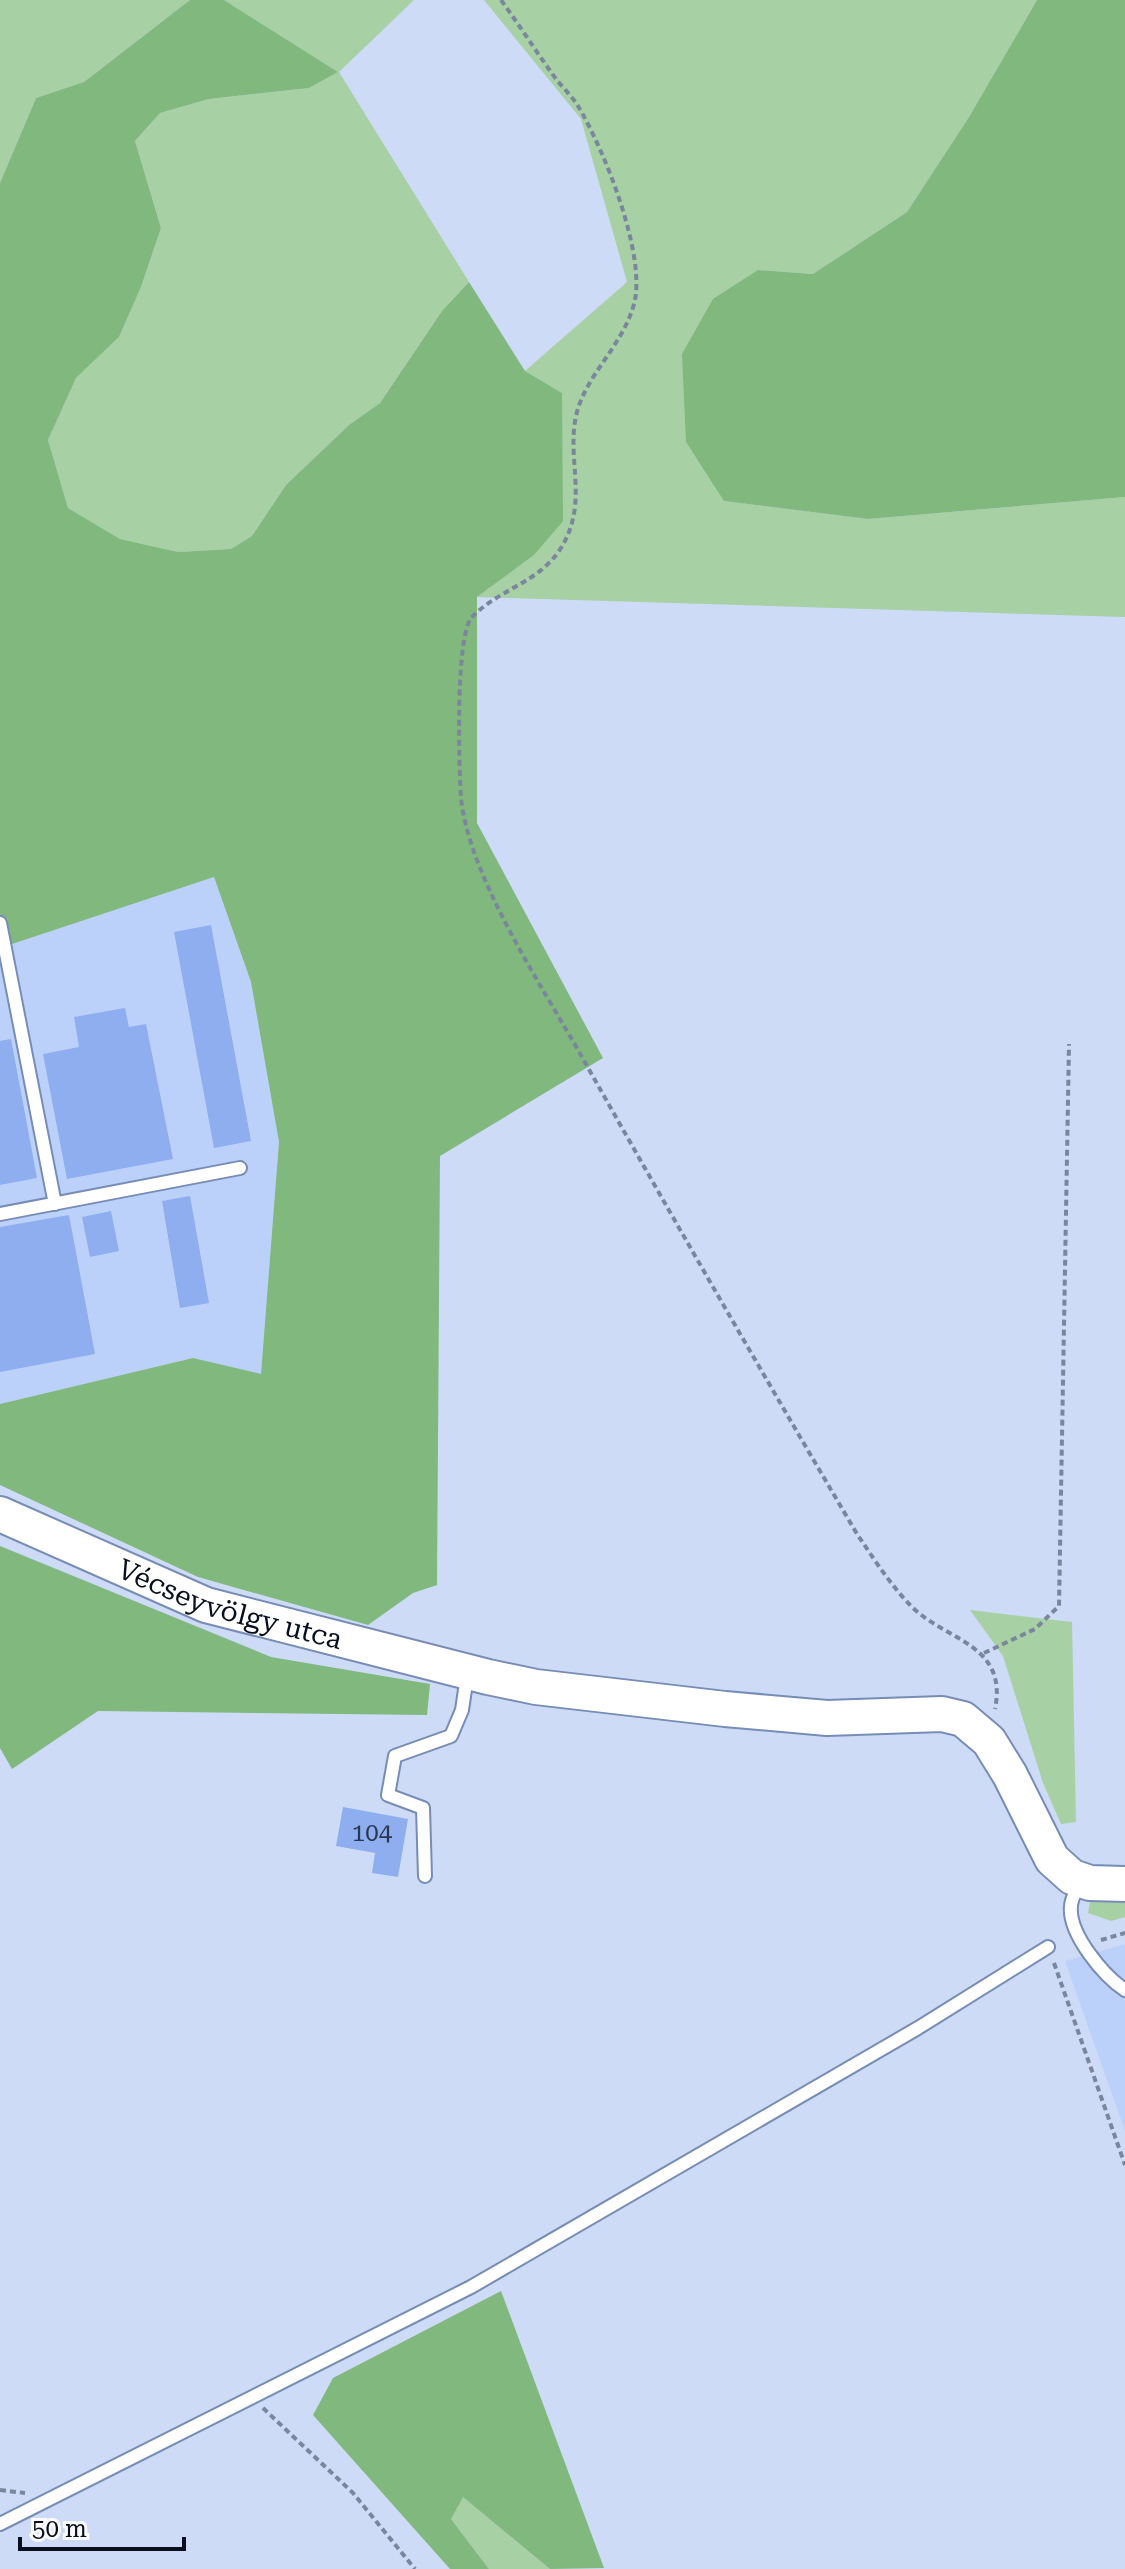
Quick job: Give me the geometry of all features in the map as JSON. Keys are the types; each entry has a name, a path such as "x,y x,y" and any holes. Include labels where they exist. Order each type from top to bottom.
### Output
{"main road":[{"name":"Vécseyvölgy utca","path":"0,1514 206,1605 468,1672 536,1687 827,1718 942,1714 963,1719 989,1741"},
{"path":"989,1741 1010,1775 1052,1859 1072,1877 1090,1883 1125,1884"}],"lane":[{"path":"0,923 55,1204"},
{"path":"0,1214 240,1168"},
{"path":"425,1876 423,1808 388,1795 395,1756 451,1736 462,1710 468,1672"},
{"path":"1081,1879 1070,1908 1082,1941 1105,1977 1125,1990"},
{"path":"0,2524 471,2287 918,2028 1048,1947"}],"path":[{"path":"501,0 578,105 622,209 638,281 623,333 577,411 575,511 564,543 550,564 488,604 470,618 464,630 461,654 461,794 470,840 478,865 537,978 857,1534 886,1577 914,1609 984,1653 996,1692 989,1741"},
{"path":"984,1653 1035,1629 1059,1606 1069,1044"},
{"path":"1082,1941 1125,1933"},
{"path":"1048,1947 1125,2165"},
{"path":"251,2396 353,2493 415,2569"}],"shaded area":[{"path":"214,877 251,982 279,1142 261,1375 193,1358 0,1404 0,948"},
{"path":"1125,1944 1125,2131 1065,1961"}],"green space":[{"path":"0,0 190,0 84,82 36,98 0,183"},
{"path":"190,0 224,0 338,72 309,88 209,99 160,113 135,141 161,228 141,287 119,337 76,378 48,440 68,508 120,539 178,552 231,549 252,536 286,485 349,425 380,403 442,311 469,282 525,371 562,393 563,521 534,555 477,597 477,823 603,1058 440,1156 437,1585 413,1593 368,1625 198,1577 0,1485 0,1404 193,1358 261,1374 279,1142 251,982 214,877 0,948 0,183 36,98 84,82"},
{"path":"224,0 414,0 339,72 469,282 442,311 380,403 349,425 286,485 252,536 231,549 178,552 120,539 68,508 48,440 76,378 119,337 141,287 161,228 135,141 160,113 209,99 309,88 338,72"},
{"path":"484,0 1037,0 969,117 907,212 813,274 758,270 686,442 725,501 868,519 1125,497 1125,617 477,597 534,555 562,393 525,371 627,282 581,119"},
{"path":"1037,0 1125,0 1125,497 868,519 724,501 686,442 682,354 713,299 758,270 813,274 907,212 969,117"},
{"path":"0,1546 271,1657 430,1684 427,1715 98,1711 12,1769 0,1748"},
{"path":"970,1610 1072,1622 1076,1822 1061,1824 1043,1783 1003,1656"},
{"path":"1125,1896 1125,1917 1111,1921 1088,1913 1091,1897"},
{"path":"501,2291 604,2568 550,2569 463,2497 451,2519 489,2569 450,2569 313,2415 333,2378"},
{"path":"462,2496 550,2569 489,2569 451,2519"}],"building":[{"path":"211,925 251,1141 214,1148 174,932"},
{"path":"125,1008 129,1027 146,1024 173,1159 67,1179 43,1054 79,1047 74,1017"},
{"path":"11,1039 37,1178 0,1185 0,1041"},
{"path":"190,1196 209,1303 180,1308 162,1201"},
{"path":"111,1211 119,1251 90,1257 82,1217"},
{"path":"69,1215 95,1354 0,1372 0,1227"},
{"path":"343,1807 408,1819 398,1877 372,1873 375,1853 336,1846"}]}
